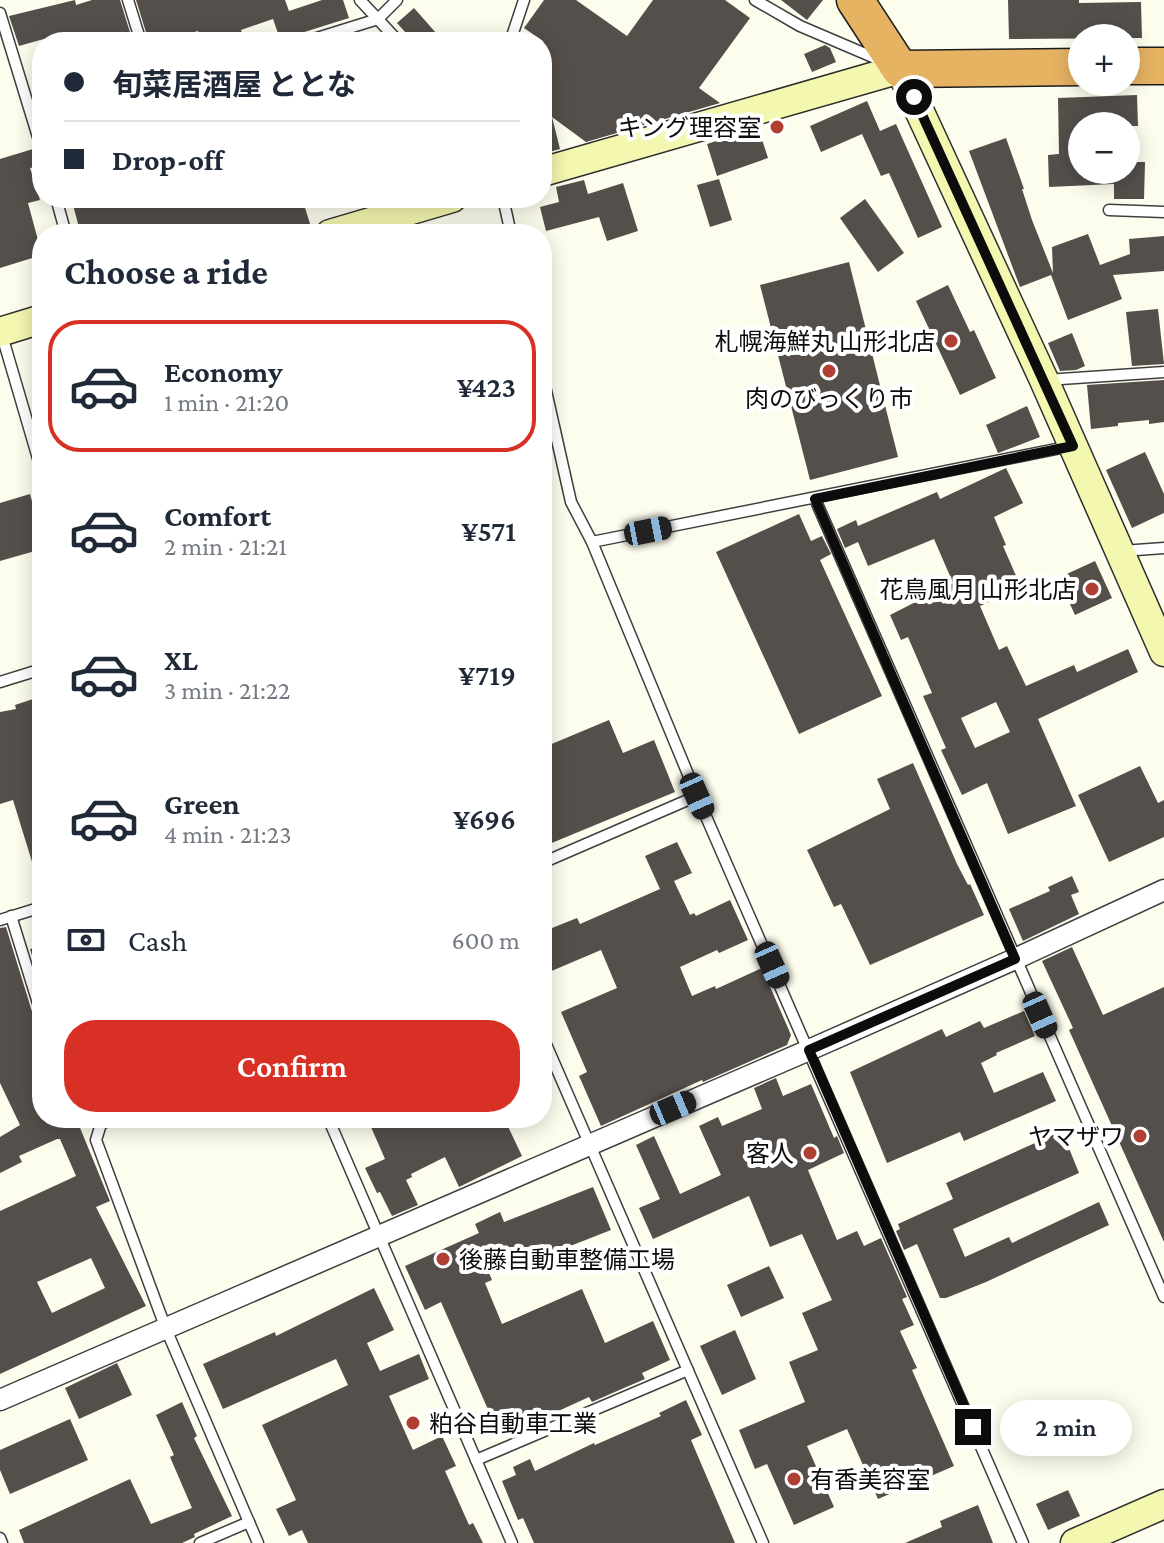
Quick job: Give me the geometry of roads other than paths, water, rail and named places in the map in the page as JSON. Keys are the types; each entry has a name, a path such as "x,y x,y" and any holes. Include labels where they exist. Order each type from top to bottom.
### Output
{"highway":[{"path":"855,0 900,69 1068,67"},
{"path":"1140,66 1164,66"}],"street":[{"path":"552,169 900,69 1044,380 1164,652"},
{"path":"364,224 418,208"},
{"path":"0,332 32,322"},
{"path":"0,1400 809,1050 1164,890"},
{"path":"1075,1543 1164,1504"}],"lane":[{"path":"128,0 138,32"},
{"path":"360,0 390,32"},
{"path":"336,32 378,19 397,0"},
{"path":"513,32 524,0"},
{"path":"755,0 800,26 900,69"},
{"path":"0,13 32,101"},
{"path":"1109,210 1164,212"},
{"path":"0,332 32,439"},
{"path":"1044,380 1164,372"},
{"path":"552,417 571,502 592,542 697,796 1023,1543"},
{"path":"592,542 1073,446"},
{"path":"815,499 1164,1297"},
{"path":"1121,551 1164,548"},
{"path":"0,682 32,672"},
{"path":"552,859 697,796"},
{"path":"32,910 6,918 32,989"},
{"path":"552,1058 763,1543"},
{"path":"100,1128 96,1140 166,1329 258,1543"},
{"path":"332,1128 512,1543"},
{"path":"476,1460 688,1370"},
{"path":"200,1543 249,1522"}],"place":[{"name":"キング理容室","path":"777,127"},
{"name":"札幌海鮮丸 山形北店","path":"951,341"},
{"name":"肉のびっくり市","path":"829,371"},
{"name":"花鳥風月 山形北店","path":"1092,589"},
{"name":"ヤマザワ","path":"1140,1136"},
{"name":"客人","path":"810,1153"},
{"name":"後藤自動車整備工場","path":"443,1259"},
{"name":"粕谷自動車工業","path":"413,1423"},
{"name":"有香美容室","path":"794,1479"}]}
